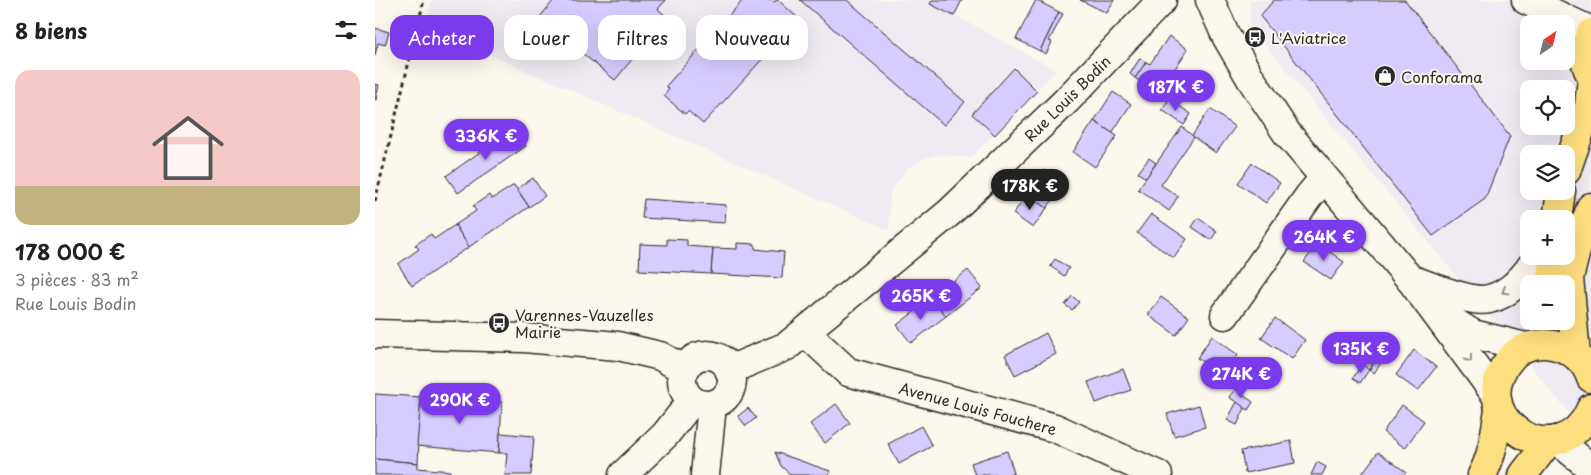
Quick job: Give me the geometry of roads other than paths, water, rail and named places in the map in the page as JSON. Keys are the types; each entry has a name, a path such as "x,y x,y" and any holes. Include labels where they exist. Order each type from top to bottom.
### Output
{"main road":[{"path":"1591,32 1584,55 1585,65 1591,76"},
{"path":"1575,146 1589,106 1591,88"},
{"path":"1587,367 1569,278 1578,243 1591,207"},
{"path":"1528,347 1536,330"},
{"path":"1482,475 1487,466 1492,447 1498,403 1498,380 1504,366 1513,355 1528,347 1546,344 1554,345 1562,347 1587,367"},
{"path":"1498,403 1507,423 1519,434 1533,440 1553,440 1572,433 1584,422 1591,408"},
{"path":"1523,475 1553,440"}],"street":[{"name":"Rue Louis Bodin","path":"729,370 787,346 949,213 1066,100 1161,0"},
{"path":"1210,0 1226,36 1251,79 1286,132 1410,279 1498,403"},
{"path":"1526,0 1591,32"},
{"path":"1225,315 1309,196 1324,178"},
{"path":"1410,279 1462,297 1488,299 1508,290 1527,274 1532,265"},
{"path":"1430,305 1473,334 1528,347"},
{"name":"Avenue Louis Fouchere","path":"805,332 847,372 1055,428 1158,475"},
{"path":"375,334 524,338 618,346 660,356 685,370"},
{"path":"623,475 702,403 725,398 729,392 732,377 725,363 719,358 703,356 695,358 685,370 682,383 684,390 702,403"},
{"path":"702,403 706,463"},
{"path":"665,435 706,463"},
{"path":"1553,440 1591,468"}],"place":[{"name":"L'Aviatrice","path":"1255,37"},
{"name":"Conforama","path":"1385,76"},
{"name":"Varennes-Vauzelles Mairie","path":"499,323"}]}
